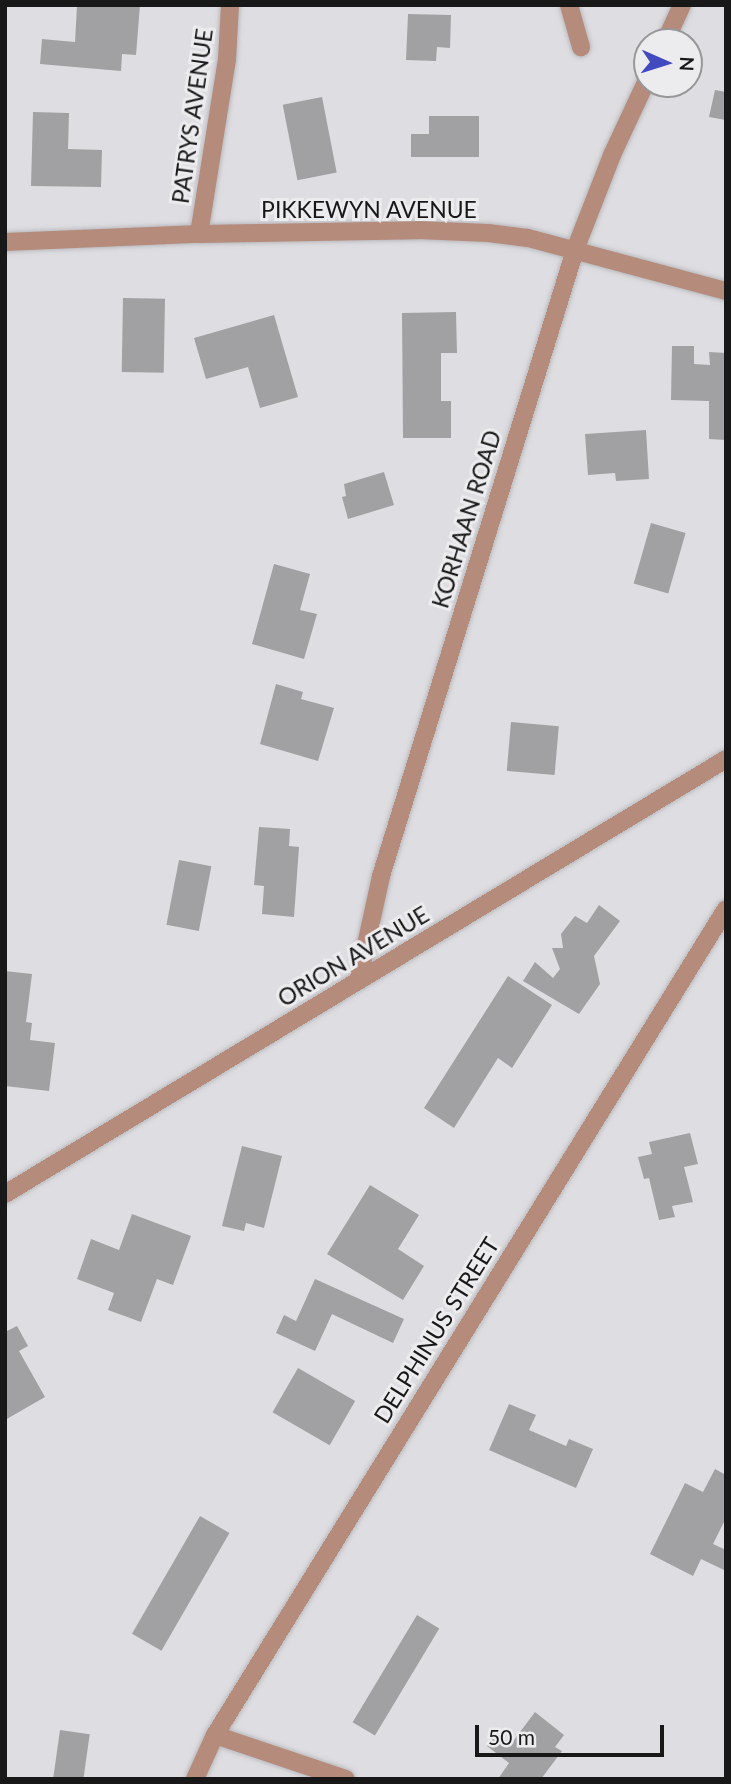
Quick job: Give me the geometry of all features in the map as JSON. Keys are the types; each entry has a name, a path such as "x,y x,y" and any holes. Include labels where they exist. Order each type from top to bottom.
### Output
{"street":[{"name":"PATRYS AVENUE","path":"199,234 227,59 230,5"},
{"path":"569,5 581,47"},
{"path":"671,28 681,5"},
{"name":"KORHAAN ROAD","path":"358,981 381,876 575,250 601,181 639,98"},
{"name":"PIKKEWYN AVENUE","path":"5,242 199,234 405,230 488,233 528,238 726,290"},
{"name":"ORION AVENUE","path":"5,1194 726,759"},
{"name":"DELPHINUS STREET","path":"195,1779 215,1735 726,909"},
{"path":"215,1735 345,1779"}],"building":[{"path":"77,5 140,5 136,55 122,54 121,71 40,64 42,39 75,42"},
{"path":"408,14 451,15 450,48 437,47 436,61 406,60"},
{"path":"715,90 726,92 726,120 709,117"},
{"path":"322,97 337,173 297,180 283,105"},
{"path":"33,112 69,113 68,149 102,150 101,187 31,186"},
{"path":"429,116 479,116 479,157 411,157 411,134 429,134"},
{"path":"123,298 165,299 164,373 122,372"},
{"path":"456,312 457,353 441,353 441,401 451,401 451,438 403,438 402,313"},
{"path":"274,315 298,397 260,408 248,367 206,379 194,338"},
{"path":"672,346 694,346 694,364 710,365 709,352 726,353 726,440 709,439 709,401 671,400"},
{"path":"646,430 649,479 616,481 615,473 588,475 585,434"},
{"path":"384,472 394,505 348,519 342,497 346,496 344,484"},
{"path":"651,523 686,533 668,593 634,584"},
{"path":"274,564 310,574 300,610 317,614 304,659 252,644"},
{"path":"276,684 303,692 301,699 334,708 318,761 260,744"},
{"path":"511,722 559,726 555,775 507,771"},
{"path":"259,827 290,829 289,846 299,847 294,917 262,914 264,886 254,885"},
{"path":"179,860 211,866 199,931 166,925"},
{"path":"599,905 620,921 594,956 600,984 579,1014 523,981 535,962 553,978 560,969 552,948 563,948 561,934 575,916 587,923"},
{"path":"5,971 32,974 26,1022 32,1023 30,1040 55,1043 49,1091 5,1086"},
{"path":"508,976 552,1005 512,1068 498,1058 454,1128 424,1108"},
{"path":"690,1133 698,1164 684,1167 693,1202 672,1206 675,1217 659,1220 649,1178 644,1179 638,1157 652,1154 649,1142"},
{"path":"242,1146 282,1156 264,1228 246,1223 244,1231 222,1226"},
{"path":"370,1185 419,1215 398,1249 424,1266 403,1300 327,1254"},
{"path":"132,1214 191,1236 173,1285 157,1279 141,1322 108,1310 114,1293 77,1279 91,1239 119,1250"},
{"path":"315,1279 404,1319 393,1343 332,1314 315,1351 276,1333 284,1315 296,1321"},
{"path":"17,1326 28,1346 19,1351 45,1397 5,1420 5,1332"},
{"path":"298,1368 355,1401 330,1445 272,1412"},
{"path":"509,1404 536,1415 529,1430 566,1446 569,1439 593,1449 576,1488 489,1450"},
{"path":"715,1469 726,1475 726,1518 713,1544 726,1550 726,1571 701,1559 693,1576 650,1554 685,1483 703,1492"},
{"path":"200,1516 229,1533 161,1651 132,1634"},
{"path":"417,1615 439,1628 375,1736 353,1722"},
{"path":"535,1712 564,1735 555,1747 562,1751 541,1779 498,1779 509,1763 487,1746 497,1734 511,1744"},
{"path":"60,1730 90,1734 83,1779 53,1779"}]}
